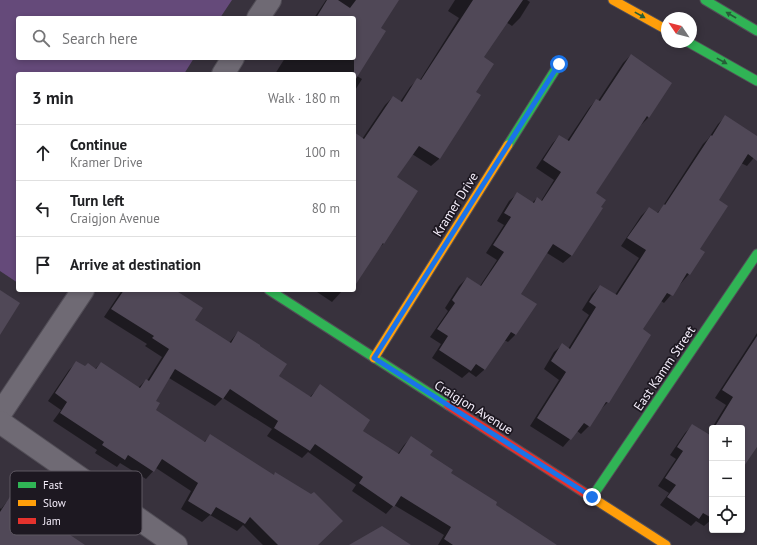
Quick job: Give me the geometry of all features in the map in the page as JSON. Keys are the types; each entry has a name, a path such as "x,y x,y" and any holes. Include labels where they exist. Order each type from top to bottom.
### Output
{"street":[{"path":"259,16 270,0"},
{"path":"613,0 661,27"},
{"path":"704,0 757,31"},
{"path":"697,47 757,81"},
{"path":"224,72 232,60"},
{"name":"Kramer Drive","path":"374,358 559,64"},
{"name":"East Kamm Street","path":"592,497 757,254"},
{"path":"0,414 82,292"},
{"name":"Craigjon Avenue","path":"272,292 666,545"},
{"path":"0,422 70,471"},
{"path":"142,521 176,545"}],"shaded area":[{"path":"0,0 232,0 221,16 16,16 16,60 193,60 185,72 16,72 16,282 0,271"}],"building":[{"path":"327,0 338,0 350,8 356,0 399,0 381,28 386,31 356,79 356,72 354,72 354,60 356,60 356,16 317,16"},
{"path":"473,0 523,0 484,57 494,64 476,92 481,95 440,159 419,146 397,177 418,191 356,284 356,133 364,139 393,96 402,102 417,78 421,80"},
{"path":"631,54 672,83 649,118 647,116 596,193 606,200 601,207 603,208 572,256 553,244 521,294 537,304 516,335 511,332 485,370 476,364 471,371 439,350 448,336 437,329 455,303 452,300 467,277 481,286 504,252 493,245 511,217 504,213 517,192 534,203 537,197 542,201 561,172 543,160 559,135 569,141 596,99 600,101"},
{"path":"725,115 757,136 757,161 748,154 719,200 728,206 700,249 705,252 690,275 687,273 673,296 667,293 643,329 651,335 609,403 606,402 590,427 584,423 571,440 537,418 566,372 551,361 562,343 570,349 596,307 589,302 600,285 617,295 646,250 627,238 649,207 658,213 664,204 665,205"},
{"path":"0,290 20,303 0,335"},
{"path":"123,292 178,292 203,308 195,320 231,343 238,331 260,345 287,364 279,376 311,397 320,384 370,420 363,431 399,454 411,436 433,451 430,455 453,470 451,473 497,502 496,505 557,545 453,545 444,539 451,527 401,496 394,507 359,483 363,477 315,444 310,451 274,428 278,421 230,389 223,399 175,369 156,401 160,403 156,410 205,442 210,434 274,475 275,472 311,494 314,492 343,521 318,545 278,545 250,517 245,524 216,507 211,515 188,501 198,483 162,459 154,472 128,455 125,460 102,445 104,442 60,413 67,402 55,393 76,361 85,366 88,363 96,369 101,362 140,388 146,379 149,381 169,349 152,338 154,336 111,309"},
{"path":"757,336 757,447 745,465 745,425 716,425 733,397 722,390"},
{"path":"692,424 709,434 709,516 703,513 699,519 667,497 676,485 665,478 683,451 677,447"},
{"path":"10,497 10,535 70,535 85,545 0,545 0,512"},
{"path":"382,526 411,545 349,545"}],"traffic: fast":[{"path":"705,0 757,31"},
{"path":"697,47 757,81"},
{"path":"508,145 559,64"},
{"path":"592,497 757,254"},
{"path":"272,292 448,405"}],"traffic: slow":[{"path":"613,0 661,27"},
{"path":"374,358 508,145"},
{"path":"588,495 666,545"}],"traffic: jam":[{"path":"448,405 588,495"}],"route":[{"path":"559,64 374,358 592,497"}]}
